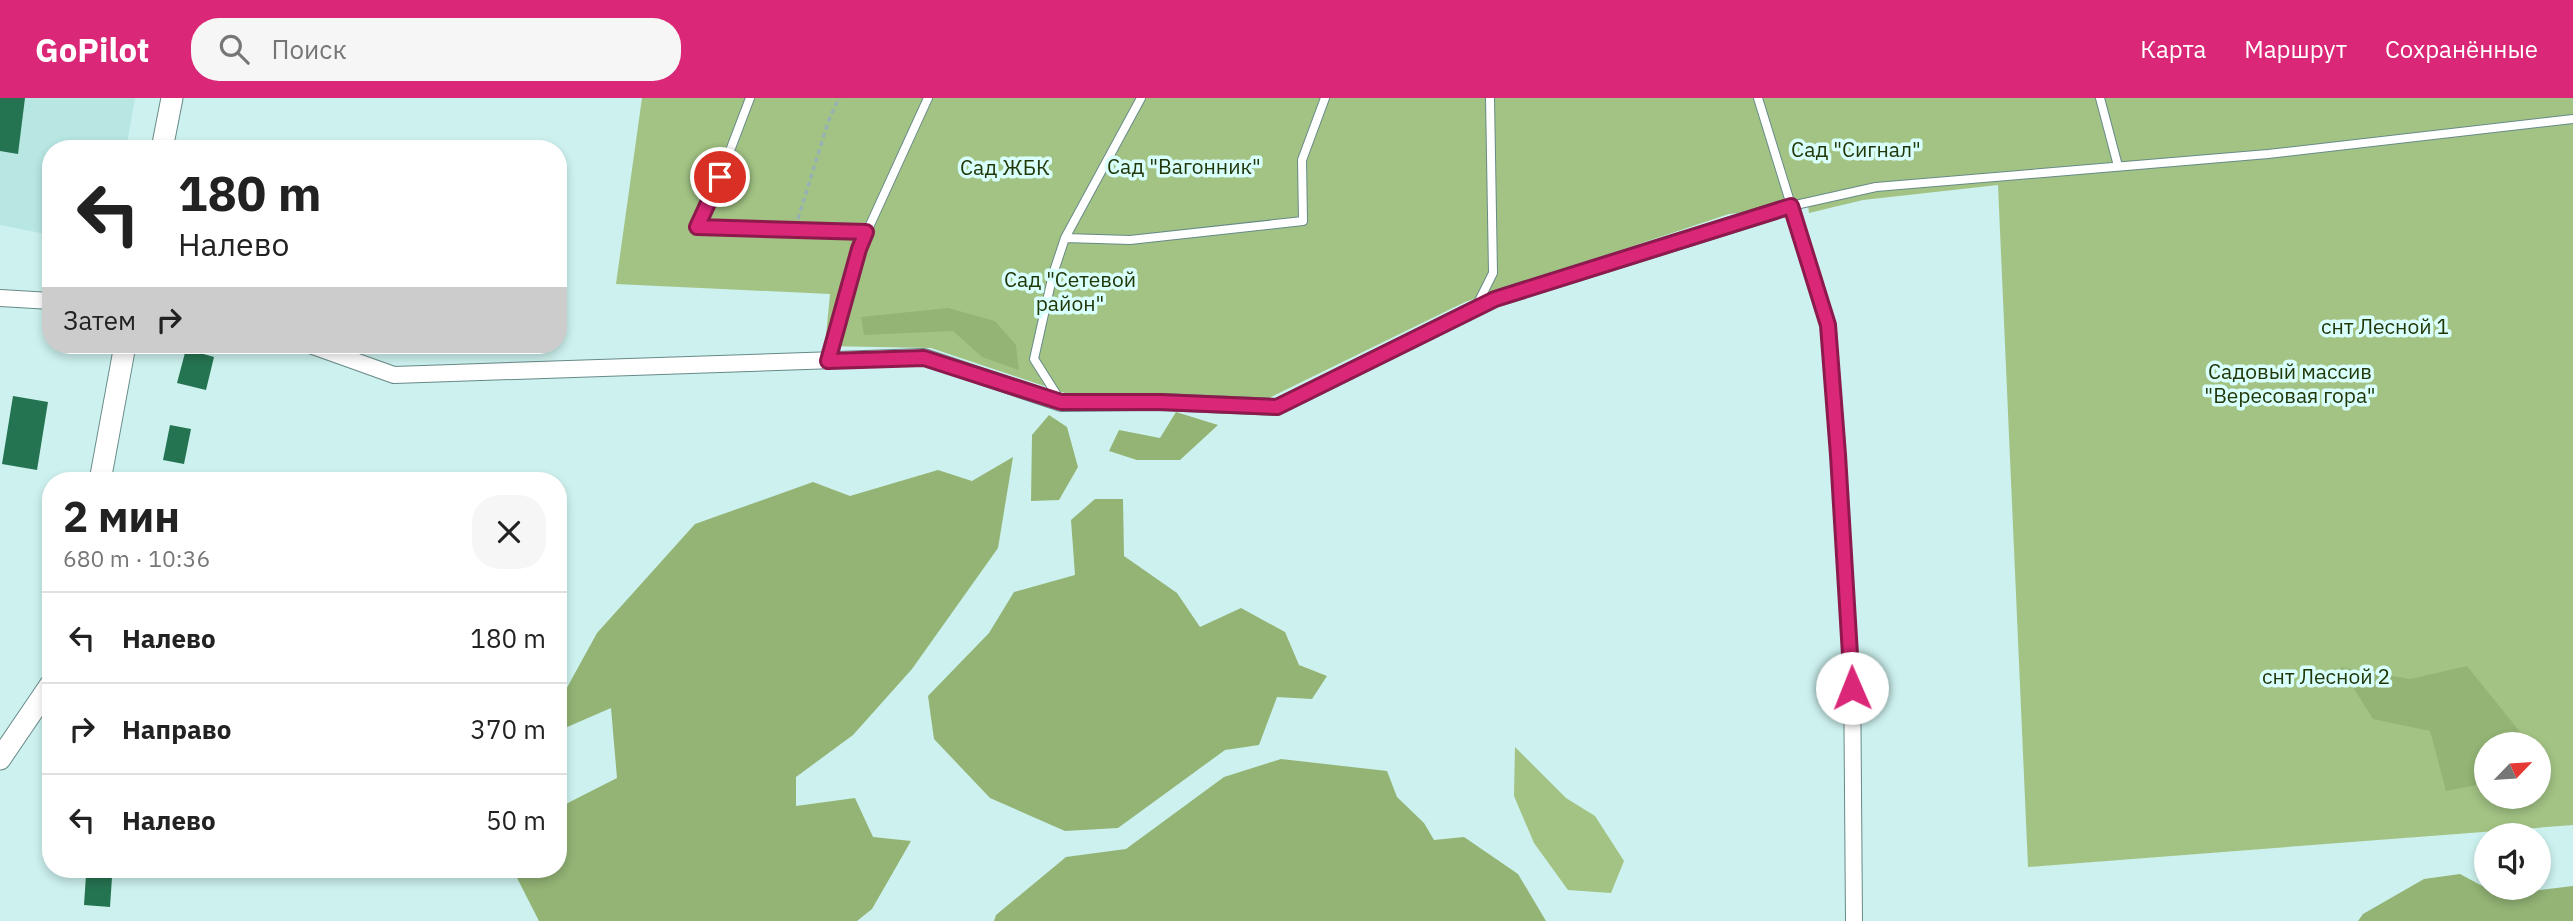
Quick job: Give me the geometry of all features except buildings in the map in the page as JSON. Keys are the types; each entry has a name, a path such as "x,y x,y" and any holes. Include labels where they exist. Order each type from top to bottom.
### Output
{"street":[{"path":"164,140 172,98"},
{"path":"335,354 394,375 924,358 1061,402 1160,402 1277,407 1495,299 1791,206"},
{"path":"0,298 42,300"},
{"path":"102,472 123,354"},
{"path":"1852,662 1854,921"},
{"path":"0,759 42,697"}],"lane":[{"path":"750,98 720,177 697,227 866,232"},
{"path":"828,361 859,249 928,98"},
{"path":"1061,402 1034,359 1053,274 1065,238 1141,98"},
{"path":"1065,238 1130,240 1303,221 1302,160 1325,98"},
{"path":"1475,309 1493,273 1490,98"},
{"path":"1758,98 1828,325 1852,662"},
{"path":"2100,98 2118,166"},
{"path":"1791,206 1876,187 2282,152 2573,119"}],"path":[{"path":"795,230 828,122 839,98"}],"shaded area":[{"path":"0,98 135,98 128,140 42,140 42,233 0,225"}],"green space":[{"name":"Садовый массив \"Вересовая гора\"","path":"642,98 2573,98 2573,825 2551,827 2551,823 2474,823 2474,833 2028,867 1998,185 1863,200 1809,213 1808,205 1729,214 1465,302 1269,398 1065,393 931,348 825,346 830,294 616,284"},
{"path":"948,308 995,321 1016,345 1019,370 982,357 953,331 864,335 861,317"},
{"path":"1176,412 1218,425 1180,460 1137,460 1109,451 1119,430 1160,438"},
{"path":"1049,415 1067,427 1078,467 1059,500 1031,501 1032,435"},
{"path":"1013,457 998,548 912,669 853,735 796,777 796,806 855,798 873,837 911,841 872,909 857,921 539,921 517,878 567,878 567,803 617,778 611,708 567,727 567,688 597,633 695,524 813,482 850,496 938,470 972,481"},
{"path":"1095,499 1123,499 1124,556 1177,593 1200,627 1241,608 1285,632 1299,665 1327,676 1312,699 1277,697 1259,745 1225,750 1118,828 1065,831 990,798 934,739 928,696 989,633 1014,592 1075,575 1071,520"},
{"path":"2467,666 2520,732 2474,732 2474,786 2446,791 2430,731 2373,719 2340,667 2410,679"},
{"path":"1515,747 1566,798 1595,816 1624,861 1611,893 1568,890 1534,843 1514,796"},
{"path":"1281,759 1387,771 1397,797 1424,823 1434,840 1464,837 1518,874 1546,921 994,921 996,915 1066,857 1126,849 1224,777"},
{"path":"2460,874 2474,882 2474,900 2551,900 2551,889 2573,886 2573,921 2358,921 2363,914 2424,879"}],"route":[{"path":"720,177 697,227 866,232 828,361 924,358 1061,402 1160,402 1277,407 1495,299 1791,206 1828,325 1852,688"}],"park label":[{"name":"Сад \"Сигнал\"","path":"1856,149"},
{"name":"Сад \"Вагонник\"","path":"1184,166"},
{"name":"Сад ЖБК","path":"1005,167"},
{"name":"Сад \"Сетевой район\"","path":"1070,291"},
{"name":"снт Лесной 1","path":"2385,326"},
{"name":"снт Лесной 2","path":"2326,676"}]}
